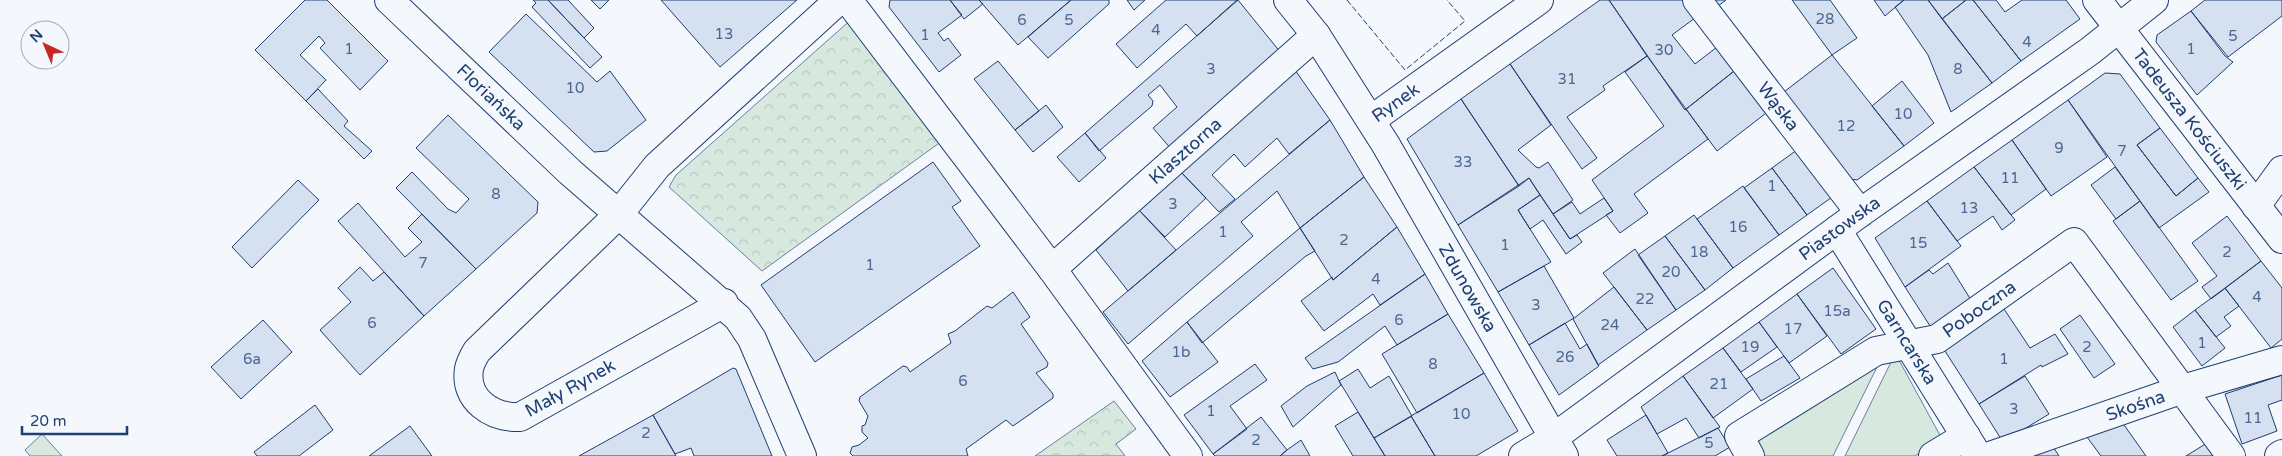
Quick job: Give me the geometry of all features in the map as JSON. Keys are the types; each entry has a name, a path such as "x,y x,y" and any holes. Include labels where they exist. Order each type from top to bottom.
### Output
{"street":[{"name":"Floriańska","path":"389,0 618,215"},
{"name":"Mały Rynek","path":"724,304 520,417 507,418 480,404 469,387 469,368 477,351 618,215 657,166 840,0"},
{"path":"848,0 1052,269 1156,415 1188,456"},
{"name":"Rynek","path":"1288,0 1316,35 1371,120 1539,0"},
{"name":"Wąska","path":"1697,0 1860,213"},
{"name":"Tadeusza Kościuszki","path":"2096,0 2282,239"},
{"name":"Piastowska","path":"1523,456 1558,447 1837,230 2090,51 2154,0"},
{"name":"Klasztorna","path":"1052,269 1316,35"},
{"name":"Zdunowska","path":"1371,120 1558,447"},
{"path":"2256,206 2282,170"},
{"path":"618,215 724,304 738,318 752,339 765,367 802,456"},
{"name":"Garncarska","path":"1837,230 1972,446"},
{"name":"Poboczna","path":"1750,456 1739,436 1876,351 1937,339 2074,242 2182,389"},
{"name":"Skośna","path":"1990,456 2182,389 2282,360"},
{"path":"2182,389 2231,456"},
{"path":"1933,456 1972,446"}],"green space":[{"path":"854,17 942,141 762,271 669,187 676,175"},
{"path":"1892,360 1900,362 1942,439 1915,456 1845,456"},
{"path":"1880,361 1833,456 1761,456 1757,442 1760,438"},
{"path":"1114,401 1136,429 1116,444 1125,456 1035,456"},
{"path":"42,434 62,456 30,456 25,450"}],"building":[{"path":"305,0 327,0 388,61 360,90 320,48 325,43 319,36 300,55 326,80 306,101 255,50"},
{"path":"533,0 548,0 602,57 590,68 532,7 536,3"},
{"path":"548,0 568,0 594,28 584,38"},
{"path":"591,0 609,0 600,9"},
{"path":"661,0 797,0 720,67"},
{"path":"890,0 950,0 962,15 938,33 944,41 948,38 961,55 939,72 889,7"},
{"path":"950,0 979,0 983,4 964,19"},
{"path":"979,0 1071,0 1018,45"},
{"path":"1071,0 1109,0 1109,4 1048,58 1028,37"},
{"path":"1127,0 1145,0 1134,10"},
{"path":"1166,0 1237,0 1197,36 1186,24 1137,68 1116,44"},
{"path":"1238,0 1281,53 1172,150 1153,128 1177,107 1160,85 1148,95 1153,101 1152,106 1099,151 1085,133"},
{"path":"1600,0 1609,0 1647,56 1603,86 1605,90 1567,117 1597,158 1582,169 1510,64"},
{"path":"1609,0 1687,0 1699,15 1672,35 1695,64 1721,44 1738,68 1685,110"},
{"path":"1707,0 1726,0 1714,9"},
{"path":"1792,0 1830,0 1857,38 1832,55"},
{"path":"1874,0 1904,0 1885,16"},
{"path":"1904,0 1928,0 1992,83 1951,112 1928,55 1895,7"},
{"path":"1928,0 1966,0 1942,19"},
{"path":"1966,0 1973,0 2021,61 1992,83 1942,19"},
{"path":"1973,0 1996,0 2005,12 2022,0 2066,0 2080,19 2021,61"},
{"path":"2205,0 2282,0 2282,16 2228,57 2191,11"},
{"path":"2191,11 2225,56 2233,62 2197,95 2156,42 2157,35"},
{"path":"526,14 597,82 610,71 646,120 607,151 594,152 489,52"},
{"path":"1832,55 1904,146 1857,180 1844,178 1780,95"},
{"path":"1647,56 1708,139 1634,194 1648,213 1620,233 1606,215 1613,211 1592,180 1664,126 1625,72"},
{"path":"998,61 1039,111 1015,130 974,79"},
{"path":"1510,64 1551,125 1518,150 1536,167 1539,168 1548,162 1573,200 1553,214 1529,178 1519,186 1461,99"},
{"path":"1738,68 1770,110 1717,151 1686,109"},
{"path":"1295,70 1330,120 1289,154 1277,138 1245,167 1234,154 1212,175 1235,199 1219,212 1180,171"},
{"path":"2105,73 2120,74 2160,128 2137,145 2176,196 2198,178 2209,192 2159,228 2068,100"},
{"path":"1902,81 1934,123 1904,146 1872,106"},
{"path":"318,89 348,121 344,126 372,151 364,159 306,101"},
{"path":"1461,99 1519,186 1458,225 1407,139"},
{"path":"2068,100 2107,157 2051,196 2012,140"},
{"path":"1046,105 1063,127 1033,152 1015,130"},
{"path":"448,115 538,202 537,213 476,269 396,188 412,172 448,209 456,213 469,199 416,148"},
{"path":"1330,120 1364,177 1300,228 1277,191 1241,222 1253,236 1128,344 1103,312"},
{"path":"2160,128 2198,178 2176,196 2137,145"},
{"path":"1085,133 1106,158 1079,182 1057,157"},
{"path":"2012,140 2046,189 2011,215 1974,167"},
{"path":"1801,147 1835,195 1807,215 1772,168"},
{"path":"933,162 961,201 952,207 980,246 815,362 761,285"},
{"path":"1974,167 2015,220 2002,230 1993,216 1957,241 1927,201"},
{"path":"2115,167 2140,201 2116,219 2091,185"},
{"path":"1772,168 1807,215 1779,235 1744,188"},
{"path":"1180,171 1206,198 1165,237 1139,210"},
{"path":"1364,177 1397,227 1333,280 1300,228"},
{"path":"1529,178 1540,195 1518,210 1551,262 1498,292 1458,225"},
{"path":"298,180 319,200 252,268 232,247"},
{"path":"1743,186 1779,235 1733,268 1697,219"},
{"path":"1540,195 1570,239 1577,235 1582,242 1566,254 1543,220 1530,229 1518,210"},
{"path":"1604,198 1613,211 1570,239 1553,214 1572,202 1580,214"},
{"path":"1927,201 1961,246 1905,287 1875,238"},
{"path":"2140,201 2198,281 2171,300 2113,221"},
{"path":"358,203 405,257 422,242 408,228 422,214 476,269 424,316 338,221"},
{"path":"1139,210 1176,250 1128,291 1096,250"},
{"path":"1694,215 1733,268 1705,290 1665,236"},
{"path":"2227,216 2261,261 2211,299 2202,287 2217,276 2192,243"},
{"path":"1397,227 1425,274 1380,305 1373,294 1324,331 1301,301 1332,277 1333,280"},
{"path":"1300,228 1315,251 1306,256 1202,343 1187,322"},
{"path":"1665,236 1705,290 1676,310 1638,255"},
{"path":"1635,249 1676,310 1647,330 1603,273"},
{"path":"2261,261 2282,288 2282,339 2271,348 2225,288"},
{"path":"1948,263 1971,300 1932,329 1905,287 1929,270 1933,274"},
{"path":"1544,266 1574,318 1529,345 1498,292"},
{"path":"360,267 373,281 384,272 424,316 360,375 320,330 351,302 338,288"},
{"path":"1833,268 1876,329 1841,354 1797,294"},
{"path":"1425,274 1448,314 1397,345 1385,326 1338,362 1313,369 1305,358"},
{"path":"1614,287 1647,330 1598,365 1573,319"},
{"path":"2225,288 2239,306 2224,317 2231,326 2216,337 2195,310"},
{"path":"1013,292 1030,317 1021,324 1048,363 1047,367 1036,373 1053,394 1053,398 1013,426 1006,420 966,449 968,456 853,456 850,453 852,447 859,445 868,438 862,432 862,426 865,425 868,416 859,401 860,397 903,366 907,367 910,372 951,343 948,334 955,331 987,306 992,308"},
{"path":"1797,294 1827,336 1789,363 1759,322"},
{"path":"2002,306 2030,348 2055,334 2068,354 2042,367 2041,365 1979,404 1943,348"},
{"path":"2195,310 2225,348 2202,366 2173,327"},
{"path":"1448,314 1484,373 1417,413 1382,354"},
{"path":"2080,315 2115,364 2094,378 2060,329"},
{"path":"263,320 292,352 241,399 211,367"},
{"path":"1187,322 1218,362 1170,397 1142,361"},
{"path":"1759,322 1777,347 1741,372 1723,348"},
{"path":"1565,323 1580,349 1587,344 1599,366 1559,395 1529,345"},
{"path":"1723,348 1753,389 1713,418 1683,376"},
{"path":"1784,356 1800,378 1761,401 1746,379"},
{"path":"1255,364 1267,380 1230,406 1247,429 1213,454 1184,415"},
{"path":"733,368 736,369 772,456 694,456 691,448 675,454 653,415"},
{"path":"1358,369 1370,388 1389,376 1412,416 1374,438 1339,381"},
{"path":"1335,372 1341,385 1293,427 1281,406 1307,386"},
{"path":"1484,373 1518,431 1476,456 1435,456 1411,416"},
{"path":"2282,375 2282,400 2268,405 2277,431 2242,444 2225,394"},
{"path":"1683,376 1720,427 1699,438 1686,418 1657,434 1641,407"},
{"path":"2025,376 2049,414 2003,442 1979,404"},
{"path":"315,405 333,430 299,456 257,456 254,452"},
{"path":"1358,412 1385,456 1353,456 1335,426"},
{"path":"653,415 676,456 579,456"},
{"path":"1646,415 1668,453 1662,456 1617,456 1607,440"},
{"path":"1411,416 1435,456 1385,456 1374,438"},
{"path":"1261,417 1287,450 1280,456 1215,456 1213,454"},
{"path":"2122,422 2146,456 2101,456 2084,433"},
{"path":"410,426 432,456 369,456"},
{"path":"1718,428 1730,447 1715,456 1662,456"},
{"path":"1301,440 1310,456 1280,456 1287,450"},
{"path":"2050,442 2059,456 2025,456"},
{"path":"2207,443 2217,456 2186,456"}],"fence":[{"path":"1347,0 1405,70 1465,21 1447,0"}]}
